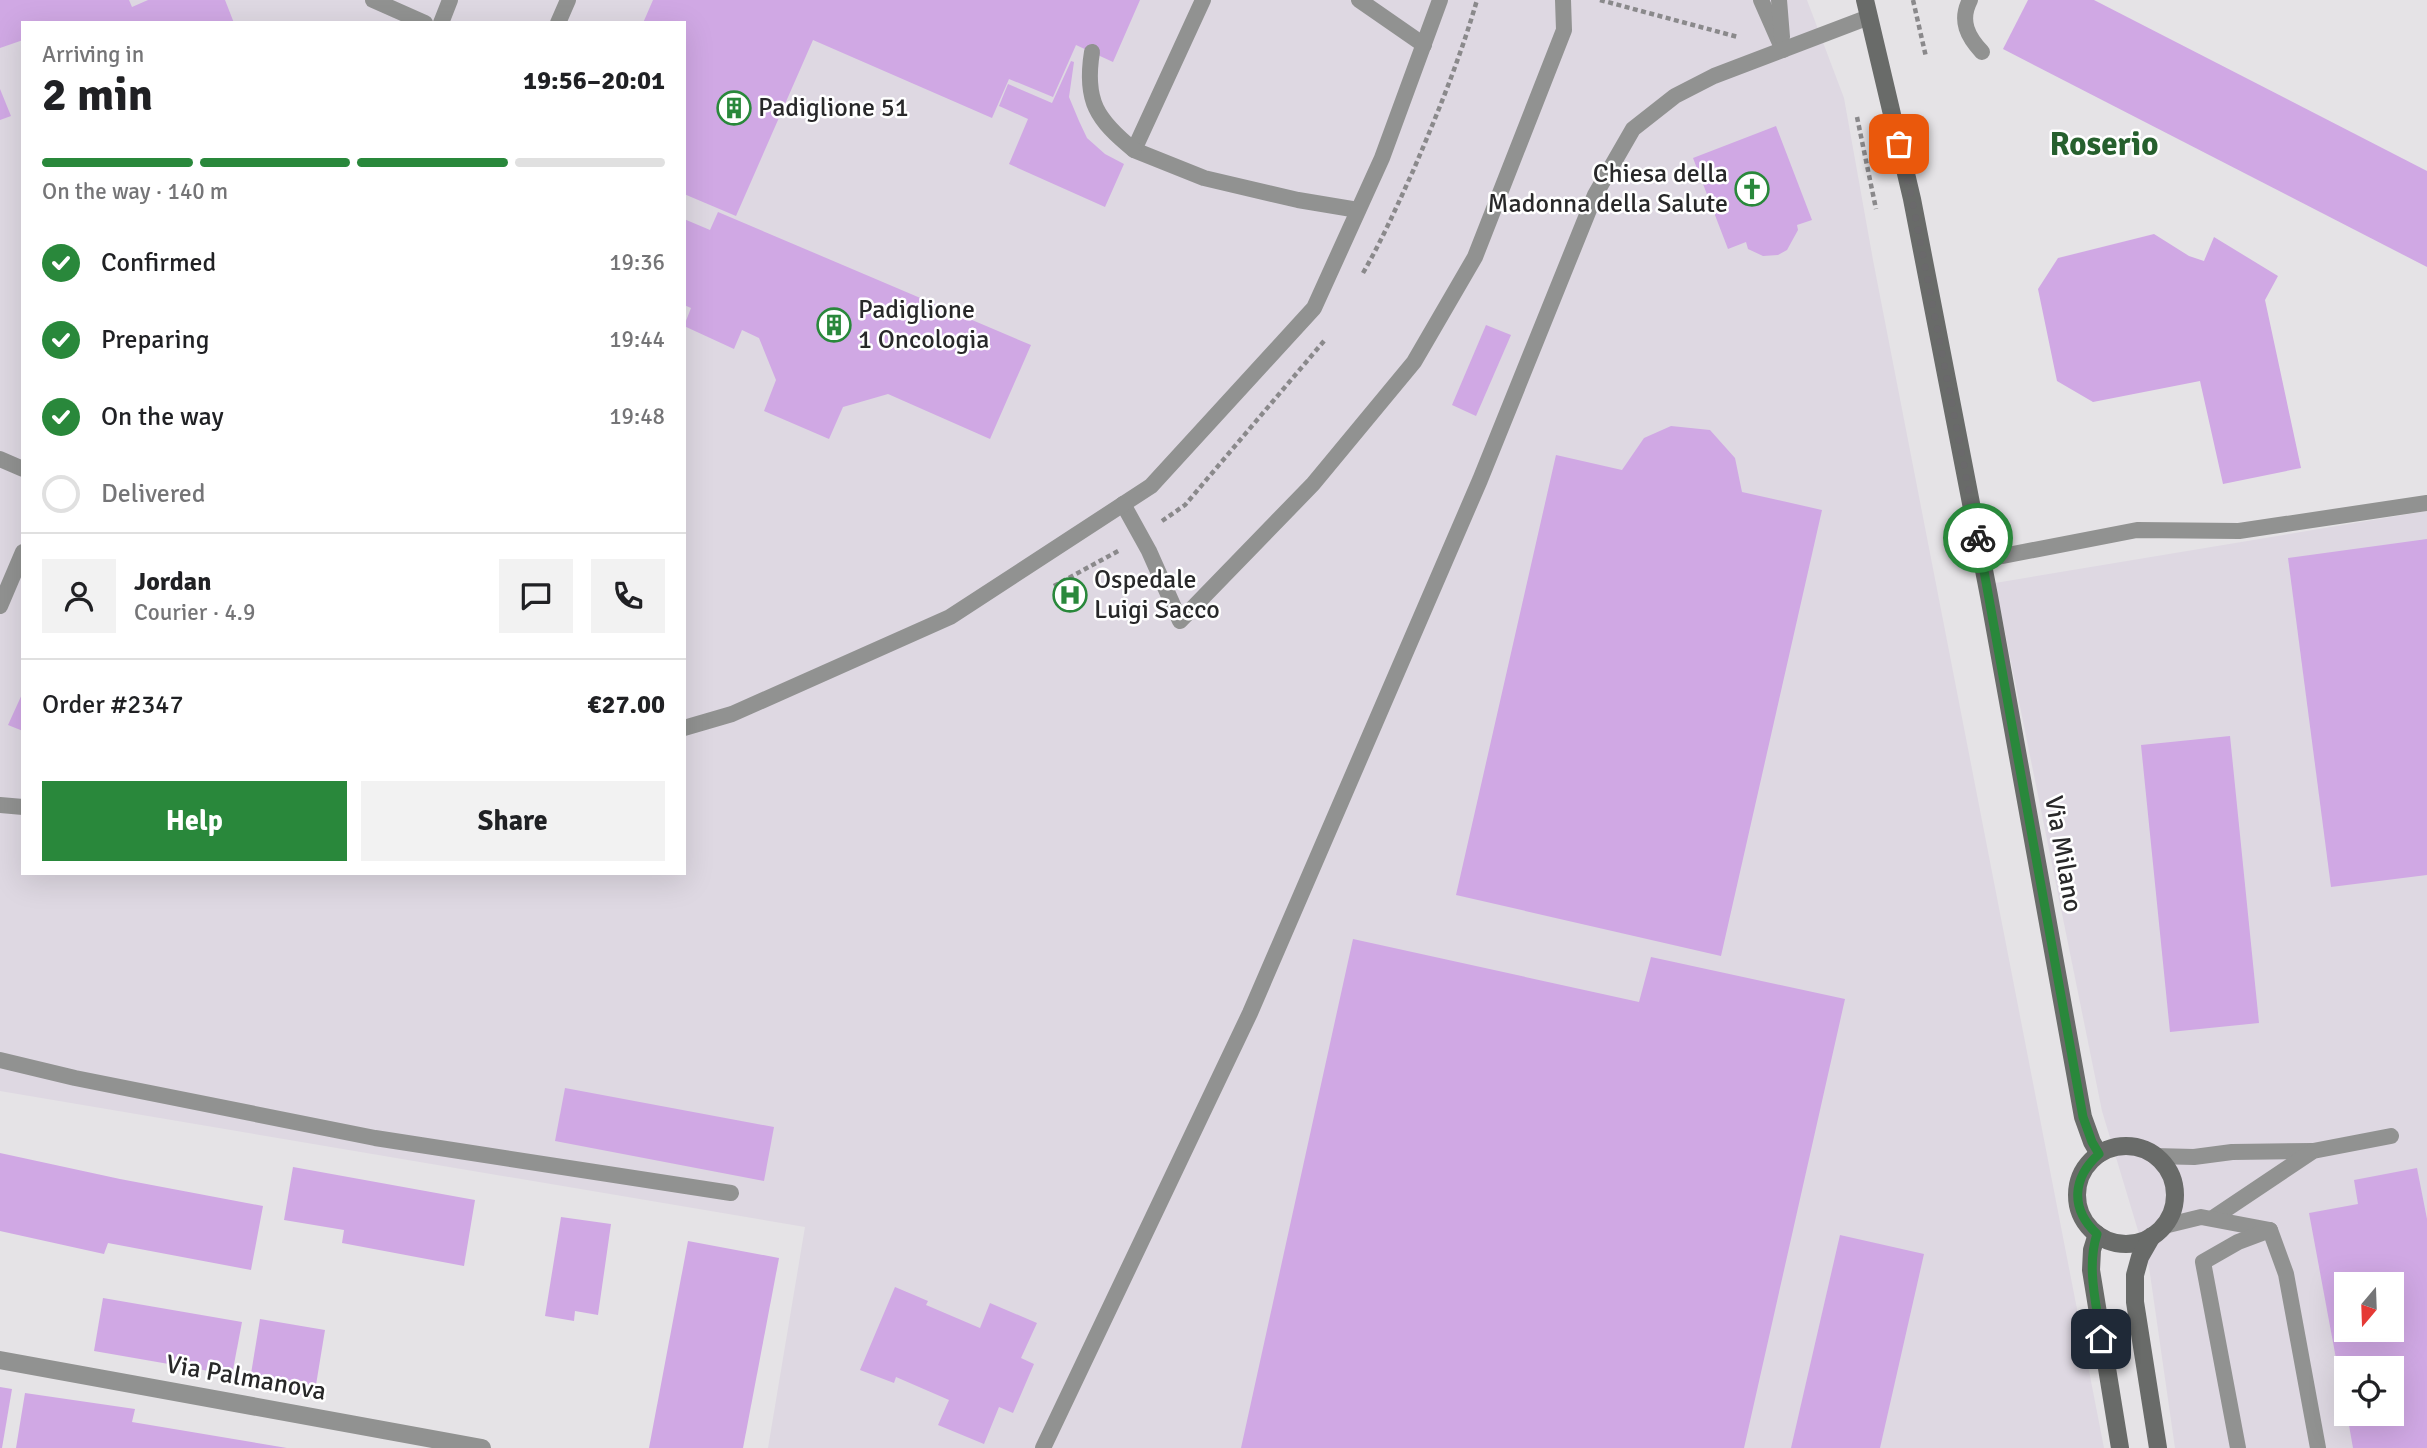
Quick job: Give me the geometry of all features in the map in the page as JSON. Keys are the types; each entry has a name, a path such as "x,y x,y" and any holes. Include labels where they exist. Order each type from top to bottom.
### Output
{"main road":[{"name":"Via Milano","path":"1867,8 1912,199 1982,560 2083,1117 2099,1154"},
{"path":"2158,1231 2140,1242 2125,1244 2110,1241 2089,1227 2082,1216 2077,1194 2083,1171 2099,1154 2109,1149 2133,1147 2144,1150 2166,1167 2174,1189 2172,1212 2140,1257 2135,1275 2134,1302 2158,1448"},
{"path":"2097,1234 2092,1250 2091,1270 2120,1448"}],"street":[{"name":"Via Palmanova","path":"0,1360 482,1448"}],"lane":[{"path":"373,0 420,21"},
{"path":"442,21 450,0"},
{"path":"559,21 568,0"},
{"path":"1134,149 1203,0"},
{"path":"1359,0 1423,45"},
{"path":"686,727 732,714 950,617 1151,486 1314,308 1382,158 1440,0"},
{"path":"1123,504 1149,551 1180,621 1313,484 1414,362 1475,257 1564,30 1563,0"},
{"path":"1761,0 1783,50"},
{"path":"1779,0 1783,50"},
{"path":"1970,0 1964,22 1969,37 1982,52"},
{"path":"1043,1448 1250,1013 1480,480 1595,195 1633,129 1675,96 1714,76 1783,50 1867,8"},
{"path":"1092,52 1089,85 1095,106 1109,129 1134,149 1204,178 1298,200 1358,210"},
{"path":"0,459 21,468"},
{"path":"1982,560 2137,530 2239,531 2427,503"},
{"path":"0,606 21,557"},
{"path":"0,805 21,807"},
{"path":"0,1060 75,1078 375,1138 731,1193"},
{"path":"2154,1156 2194,1157 2232,1152 2313,1151 2391,1136"},
{"path":"2213,1218 2313,1151"},
{"path":"2158,1231 2200,1217 2270,1230"},
{"path":"2238,1448 2203,1262 2238,1242 2270,1230"},
{"path":"2270,1230 2286,1274 2318,1448"}],"path":[{"path":"1600,0 1783,50"},
{"path":"1913,0 1926,57"},
{"path":"1857,117 1876,209"}],"shaded area":[{"name":"Ospedale Luigi Sacco","path":"0,0 1807,0 1844,98 1873,260 2104,1448 768,1448 805,1227 0,1091"},
{"path":"2427,511 2427,1448 2175,1448 2149,1267 2102,1111 1995,583"}],"building":[{"path":"0,0 129,0 132,7 148,0 225,0 233,21 21,21 21,41 0,48"},
{"name":"Padiglione 51","path":"653,0 1140,0 1113,62 1076,45 1053,97 1009,79 992,118 813,40 736,216 686,195 686,21 644,21"},
{"path":"2028,0 2094,0 2427,171 2427,267 2003,49"},
{"path":"1071,61 1074,62 1069,97 1087,138 1105,154 1124,164 1105,207 1009,164 1028,119 999,106 1008,84 1052,103"},
{"path":"0,89 11,116 0,120"},
{"name":"Chiesa della Madonna della Salute","path":"1776,126 1812,220 1797,225 1798,230 1787,250 1778,255 1763,256 1748,249 1746,242 1728,249 1693,158"},
{"name":"Padiglione 1 Oncologia","path":"718,212 1031,345 990,439 888,394 843,407 829,439 764,411 776,380 759,338 742,330 734,349 686,327 691,308 686,306 686,220 710,230"},
{"path":"2154,234 2189,256 2204,261 2214,237 2278,276 2265,300 2301,468 2223,484 2200,381 2093,402 2057,381 2038,289 2058,258"},
{"path":"1486,325 1511,335 1476,416 1452,405"},
{"path":"1671,426 1710,430 1735,458 1742,492 1822,510 1721,956 1456,895 1556,455 1622,470 1644,438"},
{"path":"2427,539 2427,875 2331,887 2288,558"},
{"path":"21,696 21,730 8,725"},
{"path":"2230,736 2259,1023 2170,1032 2141,745"},
{"path":"1353,939 1639,1002 1651,957 1845,999 1744,1448 1241,1448"},
{"path":"565,1088 774,1127 764,1181 555,1141"},
{"path":"0,1153 263,1206 251,1270 108,1243 104,1254 0,1231"},
{"path":"293,1167 475,1200 464,1266 342,1243 344,1230 284,1220"},
{"path":"2417,1168 2427,1219 2427,1448 2353,1448 2349,1426 2404,1426 2404,1356 2336,1356 2309,1213 2358,1204 2354,1180"},
{"path":"561,1217 611,1224 598,1315 575,1311 574,1321 545,1316"},
{"path":"1840,1235 1924,1254 1880,1448 1791,1448"},
{"path":"688,1241 779,1258 743,1448 649,1448"},
{"path":"895,1287 928,1301 926,1305 980,1328 990,1303 1037,1323 1021,1358 1034,1364 1013,1413 999,1407 984,1444 938,1425 949,1400 896,1377 894,1383 860,1370"},
{"path":"103,1298 242,1322 232,1375 94,1351"},
{"path":"260,1319 325,1330 314,1397 249,1386"},
{"path":"0,1387 12,1389 2,1448 0,1448"},
{"path":"25,1393 135,1409 132,1422 287,1448 16,1448"}],"way so far":[{"path":"1899,144 1978,538"}],"place":[{"name":"Padiglione 51","path":"734,108"},
{"name":"Chiesa della Madonna della Salute","path":"1752,189"},
{"name":"Padiglione 1 Oncologia","path":"834,325"},
{"name":"Ospedale Luigi Sacco","path":"1070,595"}],"district":[{"name":"Roserio","path":"2104,144"}],"route":[{"path":"1978,538 2083,1117 2099,1154 2083,1171 2077,1194 2082,1216 2097,1234 2092,1250 2091,1270 2101,1339"}]}
